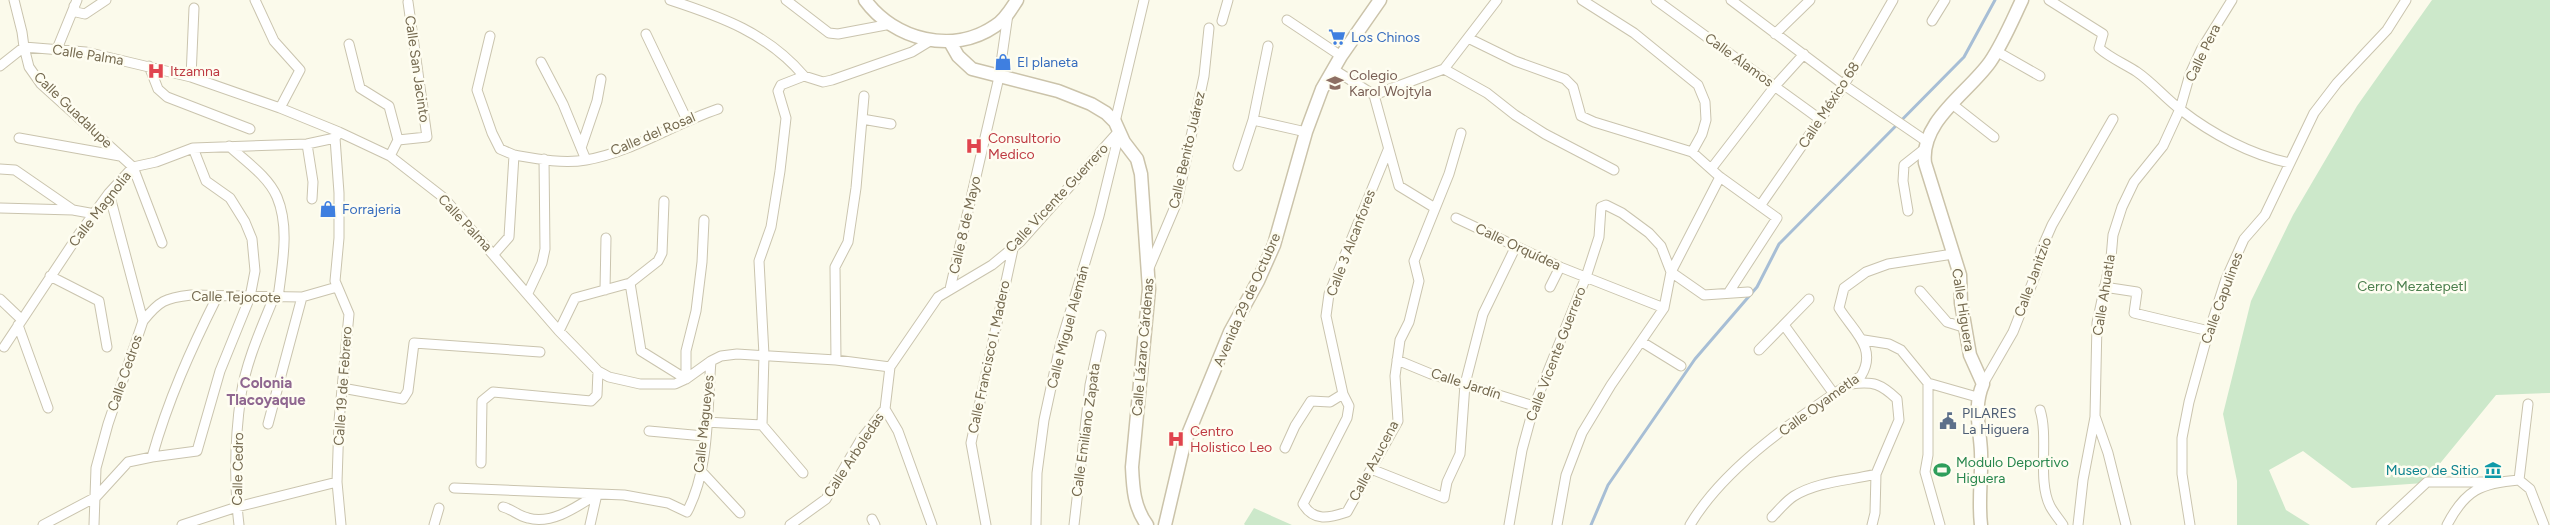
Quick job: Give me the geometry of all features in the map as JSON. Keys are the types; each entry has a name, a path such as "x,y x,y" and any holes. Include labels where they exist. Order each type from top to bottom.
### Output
{"street":[{"path":"0,66 24,47 14,0"},
{"path":"76,3 76,12 85,14 106,0"},
{"path":"255,0 274,41 300,70 280,108"},
{"path":"670,0 745,28 792,62 804,76 823,82 912,52 930,41"},
{"path":"786,0 829,33 838,34 891,24"},
{"path":"865,0 877,14 907,34 930,41 950,42 981,34 996,26 1008,14 1017,0"},
{"name":"Calle Miguel Alemán","path":"1036,525 1037,473 1044,420 1060,346 1099,216 1144,0"},
{"path":"1222,21 1228,0"},
{"name":"Avenida 29 de Octubre","path":"1165,525 1184,444 1230,332 1258,281 1274,244 1306,132 1322,89 1332,69 1380,0"},
{"path":"1582,0 1634,32 1698,85 1705,102 1706,120 1702,134 1692,152"},
{"name":"Calle Álamos","path":"1656,0 1821,120"},
{"path":"1731,0 1844,85 1880,111 1908,128 1925,145"},
{"path":"1775,34 1810,0"},
{"name":"Calle México 68","path":"1760,206 1844,85 1893,0"},
{"path":"1932,21 1945,0"},
{"path":"1908,211 1903,182 1904,165 1925,145 1952,104 1996,51 2022,0"},
{"path":"2049,0 2103,34 2099,48 2138,72 2180,109 2216,133 2251,151 2266,158 2290,163"},
{"name":"Calle Pera","path":"2180,109 2190,74 2201,50 2232,0"},
{"name":"Calle Capulines","path":"2190,525 2182,474 2182,438 2189,402 2226,280 2244,239 2265,215 2314,113 2337,83 2387,30 2406,0"},
{"name":"Calle San Jacinto","path":"398,140 427,137 408,2"},
{"path":"1374,95 1444,69 1468,38 1490,2"},
{"path":"57,49 76,3"},
{"path":"191,77 194,8"},
{"name":"Calle 8 de Mayo","path":"950,289 999,77 1008,14"},
{"path":"1287,20 1341,56"},
{"name":"Calle Benito Juárez","path":"1149,268 1177,202 1204,76 1209,28"},
{"path":"646,34 687,120"},
{"path":"490,36 477,90 492,133 500,149 514,155 509,237 494,254"},
{"path":"1468,38 1515,61 1565,79 1573,87 1581,116 1594,122 1692,152 1711,169 1776,218 1729,292"},
{"name":"Calle Lázaro Cárdenas","path":"950,42 958,56 972,69 1058,91 1090,104 1117,126 1124,142 1137,159 1141,174 1149,268 1132,467 1133,493 1139,514 1147,525"},
{"path":"349,44 360,88 389,106 398,140 390,156"},
{"path":"1238,166 1252,120 1268,46"},
{"name":"Calle Palma","path":"24,47 86,52 191,77 280,108 337,135 390,156 444,198 559,331 598,371 627,382 646,385 675,384 686,379 710,361 729,355 764,355 836,360 890,367"},
{"name":"Calle Guadalupe","path":"24,47 29,67 41,84 133,167"},
{"path":"1996,51 2040,76"},
{"path":"1711,169 1775,86 1804,54"},
{"path":"542,62 564,104 586,160"},
{"path":"150,66 158,89 168,97 250,129"},
{"path":"1332,69 1374,95 1386,132 1388,150 1399,186 1435,208"},
{"path":"1444,69 1487,93 1515,115 1545,134 1614,170"},
{"path":"803,473 762,425 764,355 759,262 771,227 786,118 778,91 781,85 804,76"},
{"path":"581,148 597,101 601,79"},
{"path":"836,360 835,266 848,242 856,188 864,96"},
{"path":"1952,104 1994,137"},
{"name":"Calle del Rosal","path":"514,155 544,159 586,160 621,150 687,120 718,109"},
{"name":"Calle Ahuatla","path":"2126,525 2108,453 2095,416 2097,323 2113,235 2122,207 2134,182 2163,146 2180,109"},
{"path":"862,119 891,124"},
{"name":"Calle Janitzio","path":"1983,384 2012,332 2037,271 2041,250 2052,226 2113,119"},
{"path":"1252,120 1306,132"},
{"name":"Calle Vicente Guerrero","path":"890,367 938,297 992,265 1013,248 1117,126"},
{"name":"Calle Azucena","path":"1303,504 1308,513 1320,518 1347,512 1398,421 1395,376 1400,340 1409,322 1419,281 1414,260 1435,208 1461,133"},
{"name":"Calle Magnolia","path":"4,347 50,276 109,193 133,167 156,162 193,148 306,144 337,135"},
{"name":"Calle 19 de Febrero","path":"337,135 339,238 335,262 336,287 349,314 342,388 337,482 341,525"},
{"path":"19,138 120,156"},
{"path":"306,144 313,182 312,199"},
{"name":"Calle Higuera","path":"1925,145 1925,163 1960,275 1970,355 1983,384"},
{"name":"Calle Cedro","path":"229,146 260,175 277,196 284,226 284,256 276,298 254,347 242,394 238,446 237,507 239,525"},
{"path":"43,525 96,497 128,462 197,451 220,371 250,297 254,271 252,240 245,222 230,198 206,182 193,148"},
{"name":"Calle 3 Alcanfores","path":"1303,504 1347,418 1349,406 1343,394 1326,316 1329,294 1388,150"},
{"path":"528,293 542,263 545,248 544,159"},
{"path":"133,167 162,242"},
{"path":"0,169 15,170 73,210"},
{"path":"1557,525 1566,475 1582,432 1611,385 1664,308 1671,272 1720,176"},
{"name":"Calle Cedros","path":"94,525 96,468 108,424 143,321 109,193"},
{"path":"559,331 575,298 630,283 658,261 662,253 664,200"},
{"name":"Calle Vicente Guerrero","path":"1509,525 1522,450 1534,406 1586,277 1599,237 1602,208 1606,205 1622,213 1649,233 1661,246 1671,272"},
{"path":"0,208 73,210 95,214"},
{"name":"Calle Orquídea","path":"1456,218 1560,267 1664,308"},
{"path":"686,379 686,351 696,311 704,220"},
{"path":"604,290 606,238"},
{"path":"1371,469 1444,498 1447,482 1460,454 1465,384 1483,314 1516,246"},
{"name":"Calle Francisco I. Madero","path":"986,525 973,464 971,443 1013,248"},
{"path":"1954,254 1888,264 1866,272 1844,288 1839,308 1852,328 1864,340 1889,344 1900,350 1928,383 1977,397"},
{"path":"1550,287 1560,267"},
{"path":"1671,272 1704,295 1748,292"},
{"path":"50,276 99,301 107,348"},
{"path":"630,283 641,351 686,379"},
{"name":"Calle Tejocote","path":"143,321 157,304 173,297 302,298 336,287"},
{"path":"2104,287 2137,292 2134,313 2209,331"},
{"path":"1920,291 1947,322 1966,328"},
{"path":"152,457 162,422 182,368 217,297"},
{"path":"268,424 302,298"},
{"path":"1759,350 1810,298"},
{"path":"0,299 20,322 48,408"},
{"path":"1784,325 1834,394"},
{"name":"Calle Emiliano Zapata","path":"1074,525 1090,385 1100,335"},
{"name":"Calle Oyametla","path":"1690,525 1700,509 1735,472 1801,415 1862,376 1868,366 1864,340"},
{"path":"342,388 403,399 408,391 414,342 540,352"},
{"path":"1642,342 1682,366"},
{"name":"Calle Jardín","path":"1397,360 1534,406"},
{"name":"Calle Magueyes","path":"454,488 642,497 668,503 687,512 694,499 700,471 706,422 710,361"},
{"name":"Calle Arboledas","path":"790,525 826,499 860,441 885,409 890,367"},
{"path":"481,463 482,401 493,392 591,401 596,394 598,371"},
{"path":"1848,384 1873,382 1886,389 1897,399 1899,420 1876,474 1875,513 1872,525"},
{"path":"1928,383 1928,455 1925,472 1940,525"},
{"path":"1981,525 1979,508 1981,450 1977,397 1983,384"},
{"path":"1286,448 1295,426 1311,401 1330,402 1343,394"},
{"path":"2519,480 2528,404"},
{"path":"885,409 898,431 932,525"},
{"path":"2040,410 2043,420 2045,480 2049,505 2063,525"},
{"path":"2078,525 2083,480 2095,416"},
{"path":"706,422 762,425"},
{"path":"649,432 704,436"},
{"path":"700,471 740,513"},
{"path":"1772,517 1793,496 1826,482 1843,482 1876,474"},
{"path":"2381,525 2428,482 2497,482 2519,480 2530,489 2544,525"},
{"path":"182,525 237,507 337,482"},
{"path":"2447,525 2456,507 2471,491 2497,482"},
{"path":"502,507 530,519 546,518 572,510 597,494"},
{"path":"590,525 597,494"},
{"path":"434,525 440,508"}],"green space":[{"name":"Cerro Mezatepetl","path":"2432,0 2550,0 2550,393 2496,395 2424,483 2352,488 2303,451 2269,470 2286,510 2310,525 2237,525 2237,481 2223,414 2251,301 2293,215 2357,106"},
{"path":"1254,508 1292,525 1245,525"}],"waterway":[{"path":"1591,525 1608,485 1695,359 1757,287 1779,244 1964,57 1995,0"}],"place":[{"name":"Los Chinos","path":"1337,37"},
{"name":"El planeta","path":"1003,62"},
{"name":"Itzamna","path":"156,71"},
{"name":"Colegio Karol Wojtyla","path":"1335,83"},
{"name":"Consultorio Medico","path":"974,146"},
{"name":"Forrajeria","path":"328,209"},
{"name":"PILARES La Higuera","path":"1948,421"},
{"name":"Centro Holistico Leo","path":"1176,439"},
{"name":"Modulo Deportivo Higuera","path":"1942,470"},
{"name":"Museo de Sitio","path":"2493,470"}],"district":[{"name":"Colonia Tlacoyaque","path":"266,392"}]}
